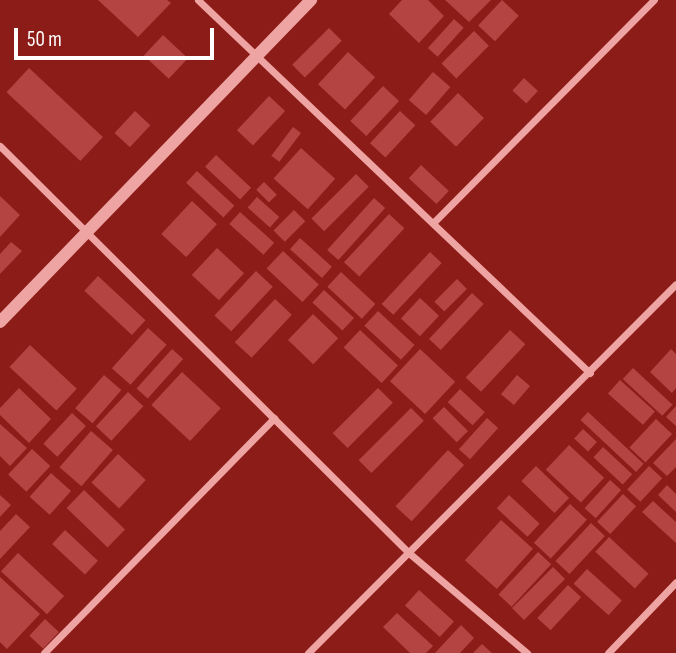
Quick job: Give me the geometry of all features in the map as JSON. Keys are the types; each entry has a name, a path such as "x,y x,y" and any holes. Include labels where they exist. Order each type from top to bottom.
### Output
{"street":[{"path":"198,0 590,373"},
{"path":"0,322 85,230 311,0"},
{"path":"433,223 654,0"},
{"path":"0,146 409,553 527,653"},
{"path":"308,653 676,284"},
{"path":"44,653 274,418"},
{"path":"608,653 676,582"}],"building":[{"path":"98,0 167,0 171,3 138,37"},
{"path":"402,0 428,0 444,16 419,43 389,14"},
{"path":"445,0 491,0 469,22"},
{"path":"502,0 519,16 495,41 478,26"},
{"path":"454,19 464,28 438,57 428,48"},
{"path":"329,28 342,41 305,77 292,65"},
{"path":"474,31 489,46 456,78 441,64"},
{"path":"163,35 188,58 169,79 144,55"},
{"path":"348,52 375,77 345,109 318,84"},
{"path":"29,68 103,137 80,161 6,92"},
{"path":"433,72 450,87 426,115 409,100"},
{"path":"524,78 538,91 526,103 512,90"},
{"path":"383,86 399,101 366,136 350,121"},
{"path":"458,93 484,118 456,147 430,122"},
{"path":"269,96 285,111 253,145 237,130"},
{"path":"135,111 150,125 130,147 115,133"},
{"path":"400,111 415,125 385,158 370,143"},
{"path":"293,127 301,133 279,162 271,156"},
{"path":"301,148 335,179 308,209 274,178"},
{"path":"216,155 251,188 240,199 205,167"},
{"path":"421,165 449,191 437,204 409,178"},
{"path":"197,171 234,206 223,217 186,183"},
{"path":"356,174 369,187 324,231 311,219"},
{"path":"264,182 277,195 269,203 256,190"},
{"path":"0,196 20,215 0,237"},
{"path":"257,197 279,217 270,227 248,207"},
{"path":"374,198 385,208 338,260 327,250"},
{"path":"192,201 217,224 186,257 161,234"},
{"path":"294,210 305,221 285,242 273,231"},
{"path":"240,212 274,243 263,255 229,224"},
{"path":"389,214 404,228 359,277 344,262"},
{"path":"300,238 332,267 322,278 290,249"},
{"path":"11,242 22,251 0,274 0,254"},
{"path":"217,248 244,273 219,300 192,275"},
{"path":"283,251 319,284 302,302 267,269"},
{"path":"430,252 442,263 393,315 382,304"},
{"path":"256,271 273,287 231,331 214,316"},
{"path":"341,272 375,304 362,319 327,287"},
{"path":"98,276 146,320 132,335 84,291"},
{"path":"457,279 467,289 444,312 434,302"},
{"path":"324,290 354,318 342,330 312,302"},
{"path":"472,293 484,304 441,350 429,339"},
{"path":"420,298 439,316 420,336 401,318"},
{"path":"275,299 292,315 252,358 235,342"},
{"path":"378,311 415,345 401,360 364,326"},
{"path":"313,314 338,338 313,364 288,340"},
{"path":"148,328 167,345 130,385 112,368"},
{"path":"360,330 398,365 382,383 344,348"},
{"path":"510,330 525,344 481,392 466,378"},
{"path":"30,345 77,389 56,411 10,367"},
{"path":"172,349 183,359 148,398 137,388"},
{"path":"420,349 455,382 425,414 390,381"},
{"path":"671,349 676,354 676,388 672,393 650,372"},
{"path":"633,368 672,405 662,416 623,379"},
{"path":"182,372 221,408 190,441 151,405"},
{"path":"104,375 121,390 92,423 75,408"},
{"path":"517,375 530,386 514,405 501,394"},
{"path":"620,380 655,411 643,425 608,393"},
{"path":"19,388 51,419 29,443 0,415 0,408"},
{"path":"378,388 393,403 348,448 333,433"},
{"path":"460,389 485,412 473,425 448,402"},
{"path":"128,392 143,406 111,441 96,426"},
{"path":"676,406 676,426 666,417"},
{"path":"444,407 468,431 457,442 433,418"},
{"path":"411,408 424,421 371,473 359,460"},
{"path":"588,412 644,464 636,472 580,420"},
{"path":"72,413 86,426 57,457 43,444"},
{"path":"487,418 498,428 470,459 459,449"},
{"path":"656,419 672,434 645,463 629,448"},
{"path":"0,424 27,448 10,466 0,456"},
{"path":"583,429 597,442 588,451 574,439"},
{"path":"91,431 113,450 81,486 60,467"},
{"path":"676,439 676,467 667,476 653,463"},
{"path":"569,445 604,478 581,503 546,470"},
{"path":"603,447 632,474 623,485 593,457"},
{"path":"32,449 50,466 26,492 8,475"},
{"path":"448,450 464,465 412,521 395,506"},
{"path":"118,454 146,480 119,508 91,483"},
{"path":"536,466 569,498 555,513 521,481"},
{"path":"649,466 662,478 640,502 627,489"},
{"path":"51,473 71,491 50,515 30,497"},
{"path":"610,480 621,490 596,518 585,508"},
{"path":"667,485 676,494 676,512 658,495"},
{"path":"84,490 125,530 108,548 67,508"},
{"path":"623,494 636,506 610,534 597,522"},
{"path":"0,495 11,505 0,517"},
{"path":"509,495 540,524 527,537 497,508"},
{"path":"653,501 676,522 676,543 642,512"},
{"path":"570,504 587,520 551,558 534,543"},
{"path":"16,514 30,527 0,559 0,531"},
{"path":"501,520 533,549 497,589 465,560"},
{"path":"591,523 605,536 569,574 556,561"},
{"path":"65,530 98,561 85,575 52,544"},
{"path":"609,537 648,574 635,588 595,552"},
{"path":"538,552 551,564 512,607 498,594"},
{"path":"18,553 64,596 47,614 1,571"},
{"path":"553,567 565,579 524,620 512,608"},
{"path":"587,569 622,600 609,615 574,584"},
{"path":"0,577 40,614 7,649 0,642"},
{"path":"568,585 581,597 550,630 537,618"},
{"path":"419,590 454,621 440,637 405,606"},
{"path":"397,613 433,646 426,653 410,653 383,627"},
{"path":"45,619 59,632 43,649 29,636"},
{"path":"461,625 474,638 460,653 435,653"},
{"path":"482,644 492,653 473,653"}]}
